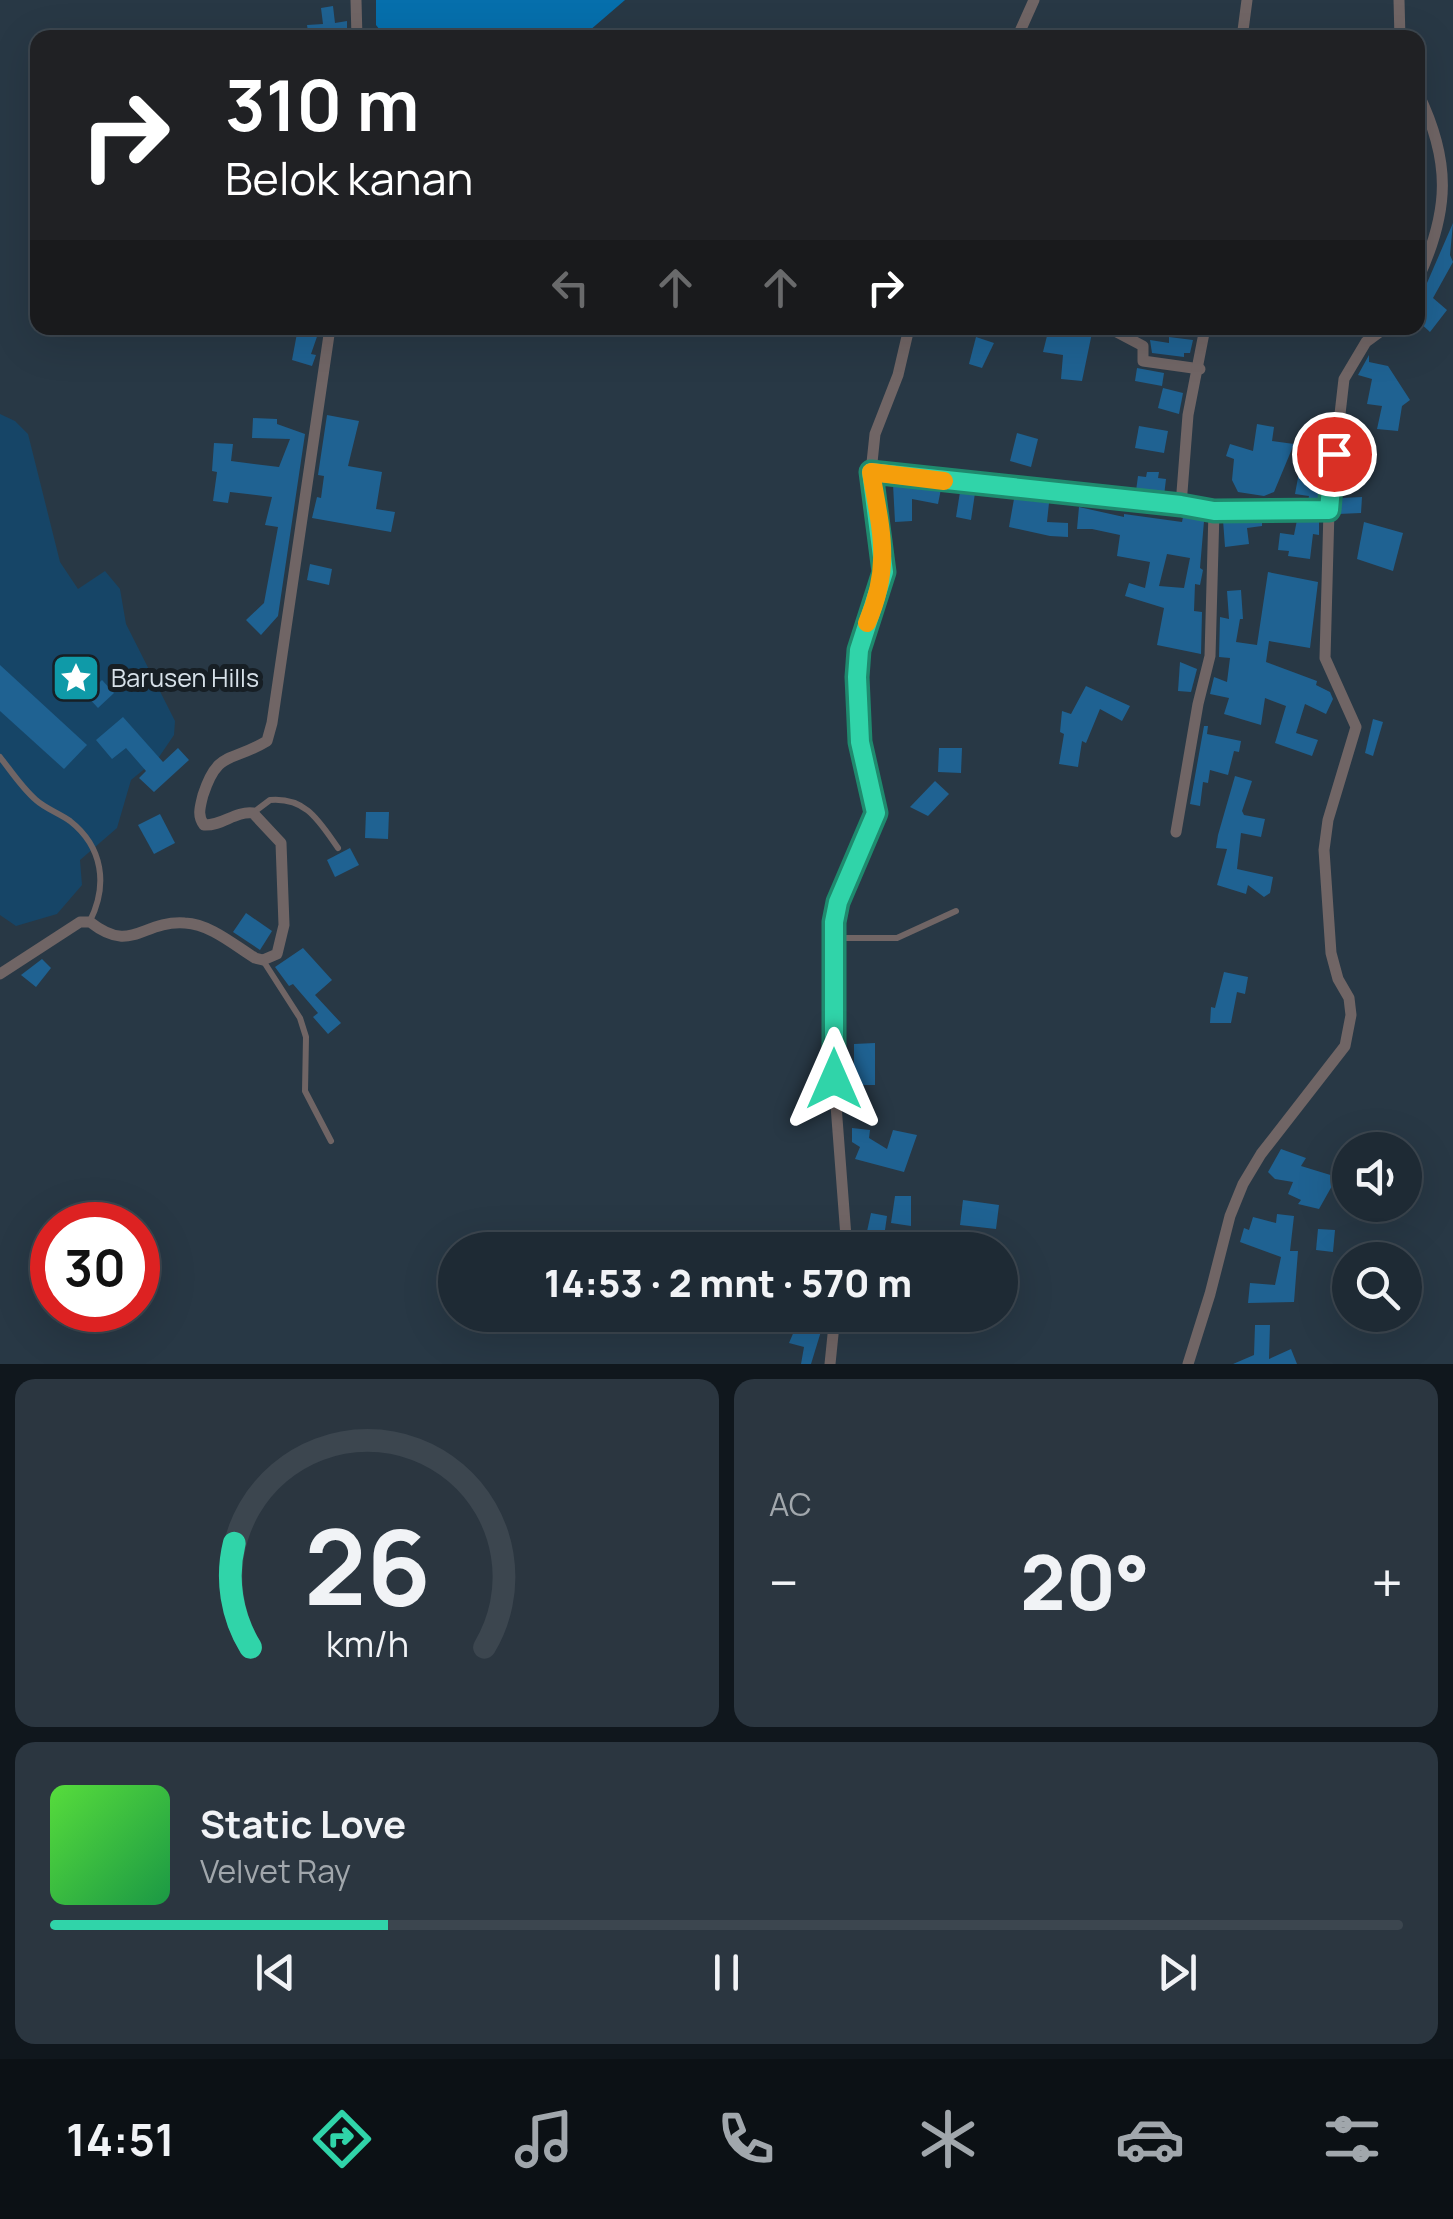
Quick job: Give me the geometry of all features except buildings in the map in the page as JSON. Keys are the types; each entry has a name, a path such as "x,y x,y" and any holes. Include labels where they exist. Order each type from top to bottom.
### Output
{"street":[{"path":"356,0 357,30"},
{"path":"1021,30 1034,0"},
{"path":"1243,30 1246,0"},
{"path":"1399,0 1400,30"},
{"path":"1425,108 1443,164 1433,242 1425,262"},
{"path":"0,974 80,922 90,922 108,936 124,938 158,926 195,924 263,960 271,959 280,947 284,924 282,843 253,813 244,812 213,826 204,826 199,818 210,774 218,762 266,741 272,723 329,335"},
{"path":"846,1232 834,1079 833,938 838,902 876,813 860,742 857,677 859,650 884,572 871,472 875,434 898,375 907,335"},
{"path":"1122,335 1142,346 1143,361 1200,369"},
{"path":"1181,505 1188,415 1204,335"},
{"path":"1188,1364 1230,1216 1243,1184 1350,1036 1349,998 1338,979 1331,953 1324,850 1328,820 1356,726 1325,658 1329,510 1344,379 1366,342 1376,335"},
{"path":"871,472 1214,511 1329,510"},
{"path":"1176,832 1210,656 1214,511"},
{"path":"830,1364 833,1332"}],"lane":[{"path":"0,756 35,800 70,821 88,840 102,870 100,900 90,922"},
{"path":"253,813 270,800 300,804 310,809 338,848"},
{"path":"833,938 896,938 956,910"},
{"path":"263,960 300,1018 306,1038 305,1092 330,1141"}],"shaded area":[{"path":"376,0 625,0 590,30 380,30 376,25"},
{"name":"Barusen Hills","path":"0,414 15,421 28,434 60,562 78,589 105,571 120,589 126,624 175,721 174,735 159,757 131,780 117,828 80,860 82,885 57,914 16,926 0,915"}],"slow traffic":[{"path":"867,623 884,572 871,472 944,481"}],"place":[{"name":"Barusen Hills","path":"76,678"}],"route":[{"path":"834,1079 834,922 838,902 876,813 860,742 857,677 859,650 884,572 871,472 1214,511 1329,510 1334,454"}]}
